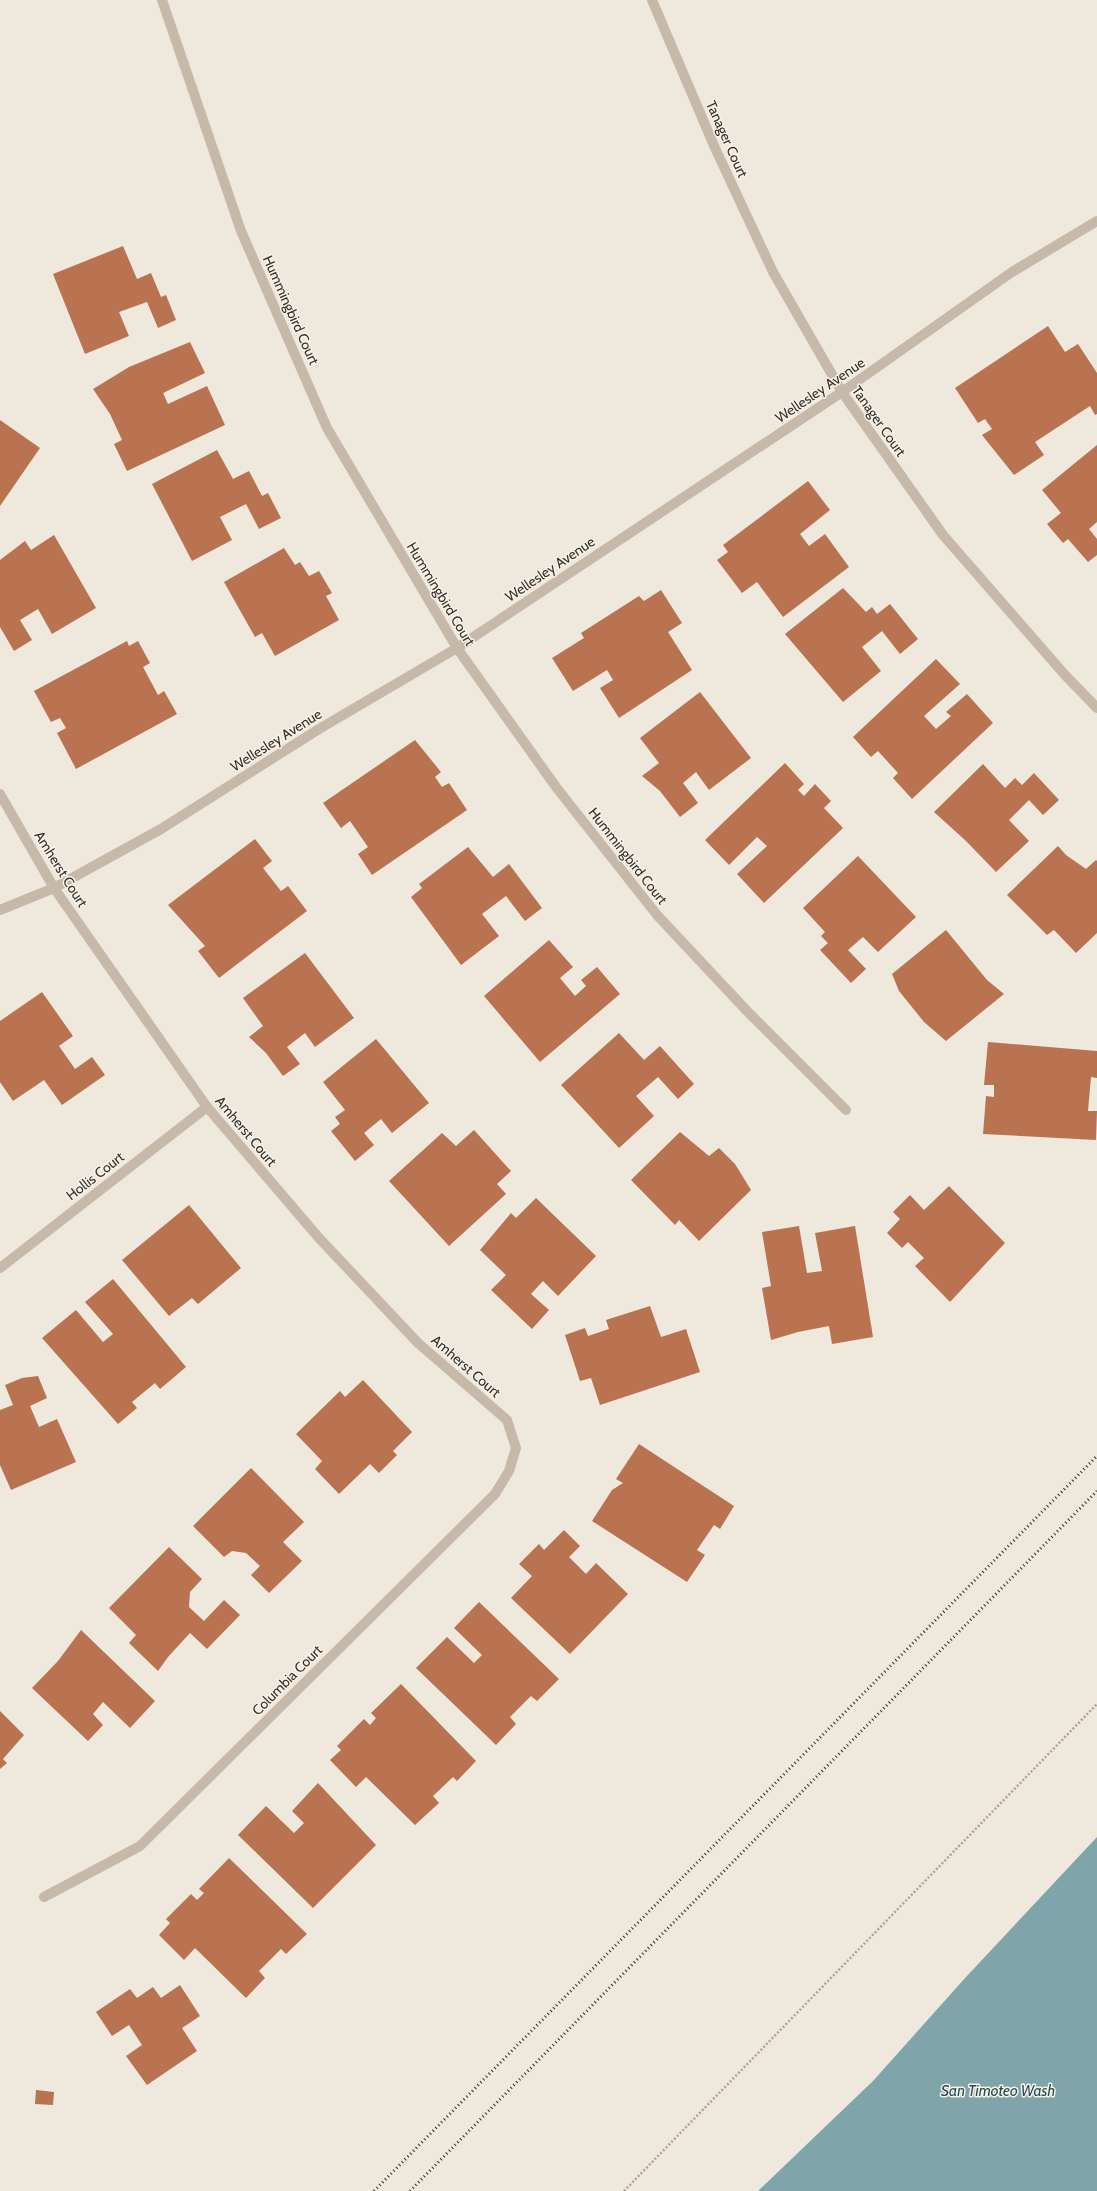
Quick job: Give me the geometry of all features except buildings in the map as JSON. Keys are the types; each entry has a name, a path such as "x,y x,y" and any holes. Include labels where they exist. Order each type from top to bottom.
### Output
{"street":[{"name":"Hummingbird Court","path":"162,0 241,231 327,428 457,648 556,787 657,915 747,1011 846,1110"},
{"name":"Tanager Court","path":"652,0 715,148 770,266 842,392 943,535 1065,675 1097,708"},
{"name":"Wellesley Avenue","path":"0,910 54,888 161,829 320,729 457,648 842,392 1012,272 1097,220"},
{"name":"Amherst Court","path":"0,794 54,888 207,1107 319,1238 418,1343 507,1420 516,1448"},
{"name":"Hollis Court","path":"0,1268 207,1107"},
{"name":"Columbia Court","path":"44,1896 140,1846 496,1494 509,1471 516,1448"}],"path":[{"path":"624,2191 1097,1704"}],"water":[{"name":"San Timoteo Wash","path":"1097,1837 1097,2191 758,2191 873,2081 966,1977"}],"railway":[{"path":"374,2191 1097,1456"},
{"path":"410,2191 1097,1491"}]}
